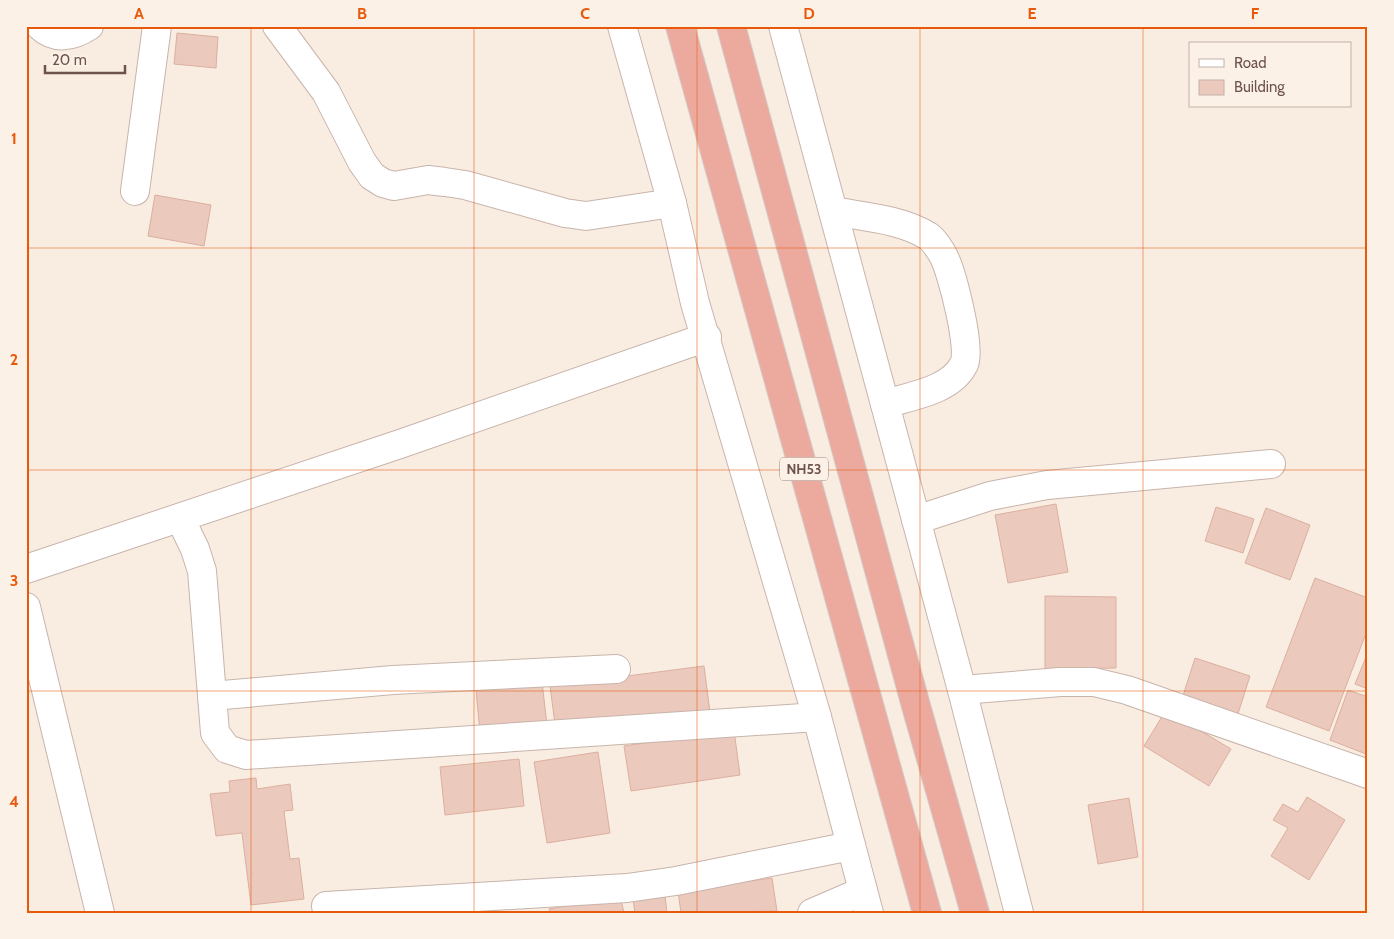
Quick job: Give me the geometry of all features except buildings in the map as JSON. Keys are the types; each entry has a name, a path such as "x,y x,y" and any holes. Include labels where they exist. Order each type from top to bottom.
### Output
{"highway":[{"name":"NH53","path":"680,26 926,913"},
{"name":"NH53","path":"731,26 916,706 975,913"}],"street":[{"path":"40,26 53,36 66,36 88,26"},
{"path":"135,191 157,26"},
{"path":"278,26 326,92 362,162 372,176 383,183 394,186 428,180 465,185 565,213 586,216 672,203"},
{"path":"622,26 672,203 695,303 707,337 817,717 866,902 812,913"},
{"path":"783,26 962,690 1019,913"},
{"path":"833,211 910,227 930,237 944,257 967,340 965,363 955,376 933,390 885,404"},
{"path":"26,569 400,444 707,337"},
{"path":"916,520 990,496 1048,485 1271,464"},
{"path":"180,518 195,549 202,571 215,733 227,749 246,755 817,717"},
{"path":"26,607 100,913"},
{"path":"212,696 393,680 616,669"},
{"path":"962,690 1060,682 1094,682 1127,690 1368,774"},
{"path":"326,906 627,888 676,881 851,846"}]}
